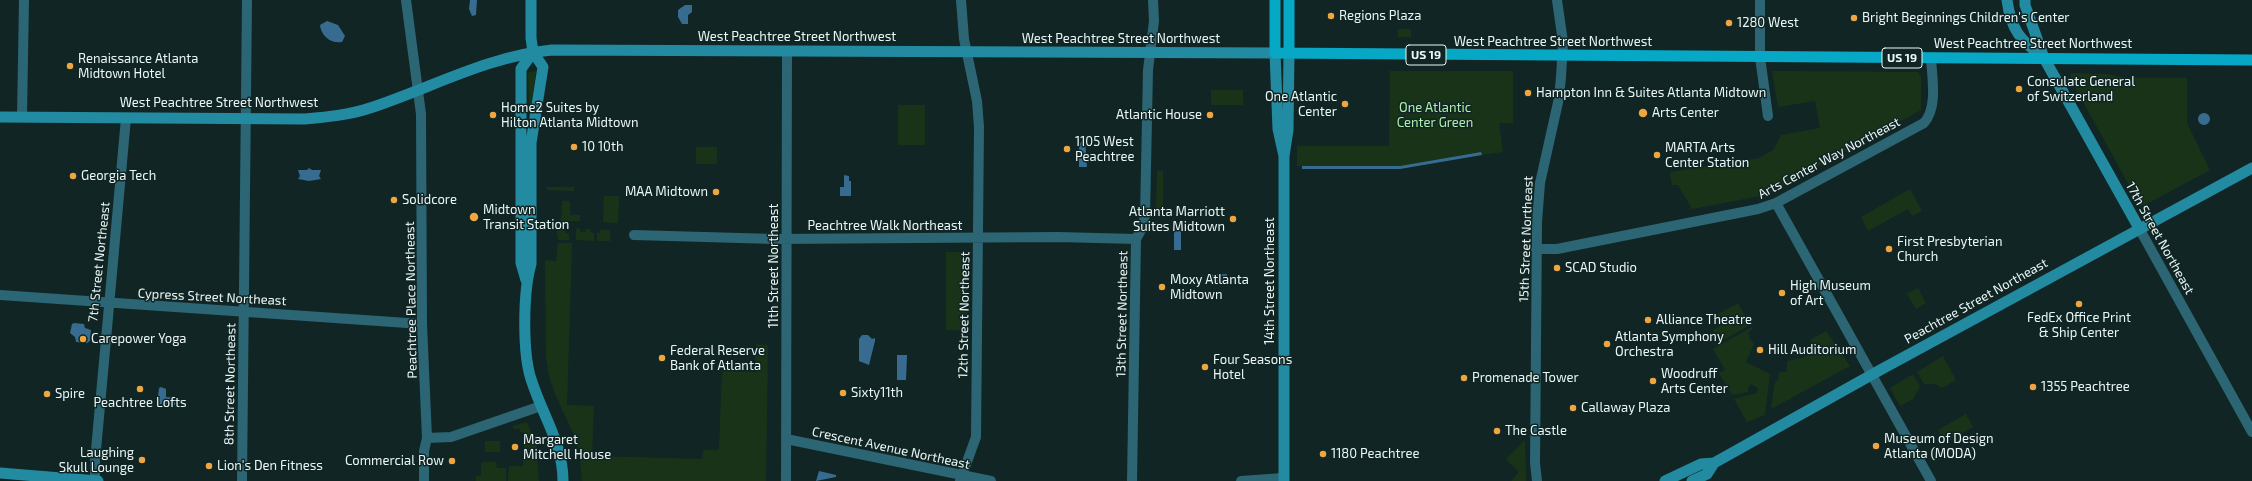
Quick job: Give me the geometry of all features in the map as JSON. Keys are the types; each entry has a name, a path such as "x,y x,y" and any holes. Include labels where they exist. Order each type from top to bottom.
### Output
{"main road":[{"path":"526,280 531,264 532,136 543,68 533,52 531,38 531,0"},
{"path":"1275,0 1275,53"},
{"path":"1289,0 1289,53"},
{"path":"2007,0 2013,26 2020,38 2044,58"},
{"path":"2025,0 2025,5 2044,58"},
{"name":"West Peachtree Street Northwest","path":"0,117 305,119 337,116 369,108 482,66 533,52 597,49 2252,60"},
{"path":"533,52 521,69 521,263 526,280 526,357 532,383 560,450 563,481"},
{"name":"14th Street Northeast","path":"1275,53 1278,129 1284,156"},
{"name":"14th Street Northeast","path":"1283,480 1284,156 1288,130 1289,53"},
{"name":"17th Street Northeast","path":"2044,58 2139,228"},
{"name":"Peachtree Street Northeast","path":"1665,481 1701,464 1714,463 2139,228 2252,168"},
{"name":"Peachtree Street Northeast","path":"1692,481 1707,474 1714,463"},
{"path":"0,473 98,481"}],"street":[{"path":"22,117 24,0"},
{"name":"8th Street Northeast","path":"242,481 247,0"},
{"name":"Peachtree Place Northeast","path":"406,0 421,114 422,324 427,438 430,450 431,481"},
{"name":"12th Street Northeast","path":"961,0 962,23 966,52 970,63 979,114 976,437 961,478"},
{"name":"13th Street Northeast","path":"1132,481 1136,239 1144,223 1145,216 1149,53 1154,21 1154,0"},
{"name":"15th Street Northeast","path":"1537,481 1535,463 1536,250 1540,183 1559,98 1562,31 1557,0"},
{"path":"1760,0 1760,57 1768,116"},
{"name":"11th Street Northeast","path":"786,481 787,50"},
{"name":"Arts Center Way Northeast","path":"1536,250 1564,247 1758,209 1776,203 1924,123 1930,116 1932,108 1931,58"},
{"name":"7th Street Northeast","path":"95,481 94,461 126,118"},
{"path":"1776,203 1931,481"},
{"name":"17th Street Northeast","path":"2139,228 2252,432"},
{"name":"Peachtree Walk Northeast","path":"634,235 787,239 978,239 1020,237 1136,239"},
{"name":"Cypress Street Northeast","path":"0,295 109,304 422,324"},
{"path":"427,438 451,437 541,406"},
{"name":"Peachtree Place Northeast","path":"424,481 424,451 427,438"},
{"name":"Crescent Avenue Northeast","path":"786,439 961,478 991,481"},
{"path":"1241,481 1283,480"}],"green space":[{"path":"1398,29 1411,29 1411,37 1398,37"},
{"path":"536,71 530,115 529,116 528,72"},
{"name":"One Atlantic Center Green","path":"1390,71 1513,71 1513,123 1499,123 1503,152 1482,155 1481,152 1400,166 1297,166 1297,146 1389,146"},
{"path":"1772,71 1918,72 1921,77 1921,110 1766,195 1692,209 1678,185 1672,185 1670,172 1759,158 1773,150 1781,135 1820,128 1815,101 1778,107"},
{"path":"2071,73 2106,74 2128,78 2187,78 2187,123 2210,170 2141,207 2070,78"},
{"path":"1211,90 1243,90 1243,105 1211,105"},
{"path":"898,105 925,105 925,145 898,145"},
{"path":"696,147 717,147 717,164 696,164"},
{"path":"1157,171 1163,171 1163,211 1156,211"},
{"path":"547,187 574,187 574,191 547,190"},
{"path":"1910,189 1922,211 1912,216 1908,209 1868,231 1861,217"},
{"path":"604,196 619,196 618,223 603,222"},
{"path":"562,201 570,201 570,215 580,215 580,221 561,221"},
{"path":"556,228 565,228 565,233 569,234 569,240 558,240"},
{"path":"576,228 580,229 580,232 585,232 586,229 590,229 590,232 594,233 594,241 576,240"},
{"path":"600,230 610,230 610,241 597,241 597,233 600,233"},
{"path":"558,243 572,243 567,405 594,406 592,456 702,459 703,450 719,450 722,371 755,372 756,344 768,345 766,481 582,481 579,451 574,435 555,394 549,376 546,358 545,260 556,261"},
{"path":"946,252 967,252 967,330 946,330"},
{"path":"1918,288 1926,303 1916,309 1907,294"},
{"path":"1738,303 1750,325 1720,342 1713,330 1722,325 1716,315"},
{"path":"1752,327 1753,329 1748,332 1749,338 1754,344 1746,362 1770,374 1765,415 1747,422 1734,399 1757,393 1758,388 1751,384 1748,388 1748,392 1732,395 1719,373 1725,370 1713,349"},
{"path":"1826,331 1850,366 1771,409 1775,381 1778,381 1779,372 1787,372 1787,361 1802,358 1816,351 1810,340"},
{"path":"1943,356 1956,380 1942,388 1935,384 1924,384 1917,372"},
{"path":"1913,374 1920,386 1913,399 1900,406 1890,388"},
{"path":"1966,414 1973,427 1945,443 1938,430"},
{"path":"527,422 536,445 539,481 508,481 509,466 523,466 524,433 520,432 520,429 514,429 513,426"},
{"path":"1525,440 1526,481 1511,481 1519,472 1506,459"},
{"path":"485,441 500,441 500,452 485,452"},
{"path":"481,462 496,462 497,468 506,468 506,481 476,481 476,476 481,476"}],"water":[{"path":"470,0 477,0 476,15 472,16 469,9"},
{"path":"685,5 692,5 692,12 688,15 688,24 682,24 678,17 678,10"},
{"path":"327,21 338,25 345,36 342,42 334,42 324,36 320,25"},
{"path":"2204,113 2208,115 2210,119 2208,123 2204,125 2200,123 2198,119 2200,115"},
{"path":"1085,138 1087,167 1079,167 1078,145"},
{"path":"1481,152 1482,155 1400,169 1302,169 1302,166 1400,166"},
{"path":"309,168 312,170 321,170 319,176 321,179 309,181 298,179 300,176 298,170 307,170"},
{"path":"844,175 849,176 849,181 851,181 851,196 840,196 840,187 844,187"},
{"path":"1174,230 1181,230 1181,250 1174,250"},
{"path":"1227,274 1227,283 1210,283 1210,275"},
{"path":"72,324 84,324 85,328 91,330 90,341 87,343 76,342 75,337 70,333"},
{"path":"862,335 868,335 872,339 875,338 869,365 859,361 859,339"},
{"path":"897,355 907,355 906,380 897,380"},
{"path":"161,387 166,389 166,397 179,398 180,403 178,405 157,404 159,388"},
{"path":"819,471 836,475 836,477 816,481"}],"place":[{"name":"Regions Plaza","path":"1331,16"},
{"name":"Bright Beginnings Children's Center","path":"1854,18"},
{"name":"1280 West","path":"1729,23"},
{"name":"Renaissance Atlanta Midtown Hotel","path":"70,66"},
{"name":"Consulate General of Switzerland","path":"2019,89"},
{"name":"Hampton Inn & Suites Atlanta Midtown","path":"1528,93"},
{"name":"One Atlantic Center","path":"1345,104"},
{"name":"Arts Center","path":"1643,113"},
{"name":"Home2 Suites by Hilton Atlanta Midtown","path":"493,115"},
{"name":"Atlantic House","path":"1210,115"},
{"name":"10 10th","path":"574,147"},
{"name":"1105 West Peachtree","path":"1067,149"},
{"name":"MARTA Arts Center Station","path":"1657,155"},
{"name":"Georgia Tech","path":"73,176"},
{"name":"MAA Midtown","path":"716,192"},
{"name":"Solidcore","path":"394,200"},
{"name":"Midtown Transit Station","path":"474,217"},
{"name":"Atlanta Marriott Suites Midtown","path":"1233,219"},
{"name":"First Presbyterian Church","path":"1889,249"},
{"name":"SCAD Studio","path":"1557,268"},
{"name":"Moxy Atlanta Midtown","path":"1162,287"},
{"name":"High Museum of Art","path":"1782,293"},
{"name":"FedEx Office Print & Ship Center","path":"2079,304"},
{"name":"Alliance Theatre","path":"1648,320"},
{"name":"Carepower Yoga","path":"83,339"},
{"name":"Atlanta Symphony Orchestra","path":"1607,344"},
{"name":"Hill Auditorium","path":"1760,350"},
{"name":"Federal Reserve Bank of Atlanta","path":"662,358"},
{"name":"Four Seasons Hotel","path":"1205,367"},
{"name":"Promenade Tower","path":"1464,378"},
{"name":"Woodruff Arts Center","path":"1653,381"},
{"name":"1355 Peachtree","path":"2033,387"},
{"name":"Peachtree Lofts","path":"140,389"},
{"name":"Sixty11th","path":"843,393"},
{"name":"Spire","path":"47,394"},
{"name":"Callaway Plaza","path":"1573,408"},
{"name":"The Castle","path":"1497,431"},
{"name":"Museum of Design Atlanta (MODA)","path":"1876,446"},
{"name":"Margaret Mitchell House","path":"515,447"},
{"name":"1180 Peachtree","path":"1323,454"},
{"name":"Laughing Skull Lounge","path":"142,460"},
{"name":"Commercial Row","path":"452,461"},
{"name":"Lion's Den Fitness","path":"209,466"}]}
